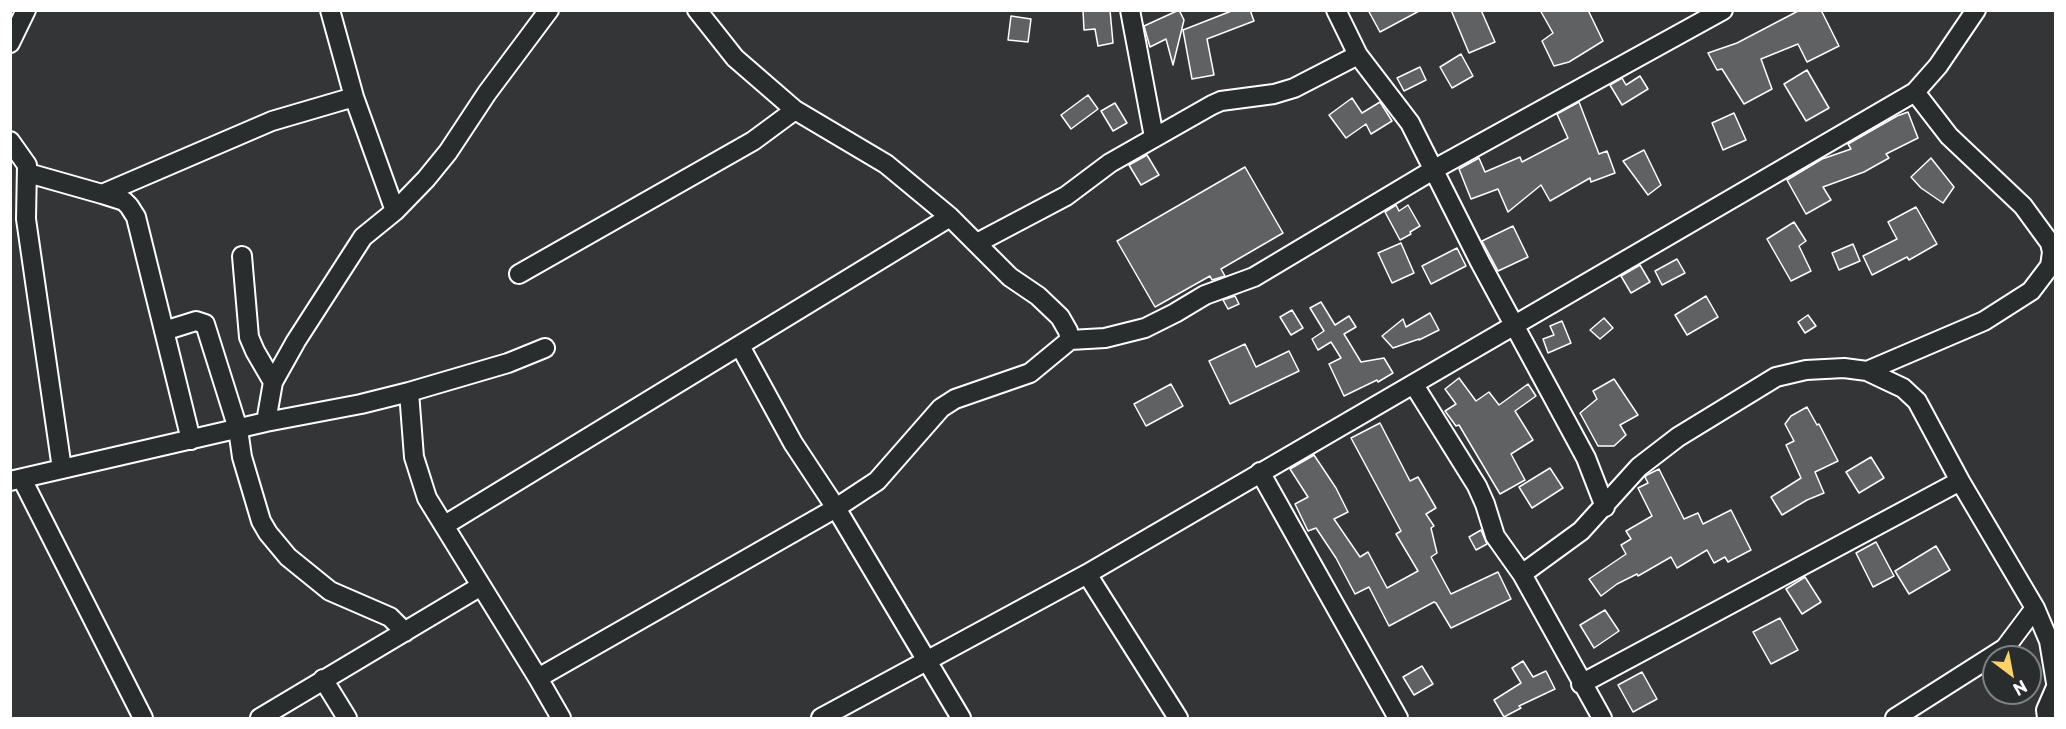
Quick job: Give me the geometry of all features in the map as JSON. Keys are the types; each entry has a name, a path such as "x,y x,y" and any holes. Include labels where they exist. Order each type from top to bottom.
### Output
{"street":[{"path":"10,43 26,10"},
{"path":"330,10 354,97 395,211"},
{"path":"266,422 273,382 296,341 363,237 395,211 426,179 486,93 549,10"},
{"path":"697,10 735,58 795,110 886,164 950,218 1011,277 1038,296 1060,317 1070,340"},
{"path":"1130,10 1154,137"},
{"path":"1336,10 1358,55 1410,123 1586,458 1605,507"},
{"path":"538,678 836,508 877,481 941,408 955,399 1030,374 1070,340 1105,338 1145,328 1205,295 1254,277 1434,170 1724,10"},
{"path":"821,718 1087,574 1915,92 1938,66 1976,10"},
{"path":"977,243 1066,196 1110,163 1221,101 1274,94 1294,88 1358,55"},
{"path":"1867,371 1984,321 2051,277 2050,243 2023,206 1949,136 1915,92"},
{"path":"102,194 273,121 354,97"},
{"path":"519,274 753,141 795,110"},
{"path":"10,141 22,167 26,219 62,469"},
{"path":"22,167 124,201 136,217 191,440"},
{"path":"445,525 950,218"},
{"path":"242,256 249,337 273,382"},
{"path":"164,331 196,321 205,324 238,429 242,457 261,520 274,541 288,557 330,591 390,617 405,632"},
{"path":"740,346 794,443 836,508 961,718"},
{"path":"143,718 16,480 266,422 361,404 508,363 545,348"},
{"path":"1522,574 1581,531 1639,467 1678,437 1776,376 1806,370 1844,368 1867,371 1903,388 1917,401 1960,481 2035,608 2049,641 2055,685 2046,710 2047,718"},
{"path":"1414,385 1477,486 1495,536 1522,574 1581,684 1602,718"},
{"path":"409,392 414,457 427,498 561,718"},
{"path":"1260,472 1398,718"},
{"path":"1581,684 1960,481"},
{"path":"1087,574 1178,718"},
{"path":"260,718 481,585"},
{"path":"1895,718 1946,688 2005,648 2035,608"},
{"path":"323,679 347,718"}],"building":[{"path":"1083,10 1110,10 1113,43 1098,46 1095,29 1084,30"},
{"path":"1179,10 1184,20 1173,65 1166,39 1150,47 1144,26"},
{"path":"1234,10 1250,10 1254,21 1207,39 1214,75 1192,79 1183,30"},
{"path":"1368,10 1421,10 1380,32"},
{"path":"1451,10 1481,10 1495,42 1469,53"},
{"path":"1540,10 1588,10 1603,41 1569,62 1554,66 1542,41 1553,33"},
{"path":"1800,10 1821,10 1839,46 1807,62 1798,44 1761,59 1772,89 1744,104 1722,69 1717,70 1708,53 1737,43"},
{"path":"1011,16 1031,19 1028,42 1008,40"},
{"path":"1461,54 1473,76 1452,88 1440,67"},
{"path":"1420,67 1426,80 1404,91 1397,78"},
{"path":"1807,70 1829,108 1806,121 1784,84"},
{"path":"1640,76 1648,89 1622,105 1610,85 1622,78 1626,85"},
{"path":"1088,95 1098,109 1071,129 1061,115"},
{"path":"1352,98 1362,113 1380,102 1392,121 1371,134 1366,124 1346,138 1329,115"},
{"path":"1579,102 1599,154 1607,151 1615,173 1591,182 1590,178 1550,201 1541,185 1508,212 1498,189 1471,199 1459,169 1479,158 1485,172 1520,157 1522,162 1568,138 1557,114"},
{"path":"1115,103 1127,123 1113,131 1101,111"},
{"path":"1908,112 1918,138 1886,154 1889,158 1864,172 1823,187 1831,200 1806,214 1787,180 1822,159 1851,149 1848,144"},
{"path":"1734,113 1746,140 1723,150 1712,123"},
{"path":"1644,150 1661,185 1648,195 1623,161"},
{"path":"1147,155 1159,175 1141,185 1129,165"},
{"path":"1931,158 1954,187 1943,203 1921,188 1911,177"},
{"path":"1245,167 1283,233 1221,269 1225,276 1212,280 1210,276 1155,307 1117,241"},
{"path":"1396,205 1399,211 1408,205 1420,226 1400,240 1385,212"},
{"path":"1916,207 1937,244 1909,260 1907,257 1872,275 1863,256 1897,239 1888,222"},
{"path":"1794,222 1806,241 1799,246 1811,271 1791,281 1767,239"},
{"path":"1513,226 1528,257 1498,271 1482,241"},
{"path":"1401,243 1414,273 1392,283 1378,253"},
{"path":"1853,244 1860,261 1839,270 1832,253"},
{"path":"1457,248 1466,266 1431,284 1422,266"},
{"path":"1677,259 1685,273 1662,285 1655,271"},
{"path":"1640,265 1650,282 1631,293 1621,276"},
{"path":"1235,296 1239,304 1228,309 1223,300"},
{"path":"1706,296 1718,317 1687,335 1675,315"},
{"path":"1321,302 1335,325 1349,316 1356,327 1344,334 1361,362 1384,358 1393,373 1344,396 1329,364 1341,358 1331,342 1318,350 1312,339 1324,331 1310,308"},
{"path":"1292,310 1303,328 1291,335 1280,317"},
{"path":"1430,313 1439,330 1419,340 1393,348 1382,336 1403,319 1406,327"},
{"path":"1808,315 1816,326 1805,333 1798,322"},
{"path":"1604,318 1613,328 1600,339 1590,330"},
{"path":"1562,321 1571,343 1548,353 1543,339 1554,335 1550,326"},
{"path":"1245,344 1256,367 1289,351 1299,371 1230,404 1209,361"},
{"path":"1459,378 1476,401 1489,392 1499,405 1528,384 1536,396 1515,411 1533,440 1511,454 1525,480 1500,494 1459,425 1456,426 1445,411 1456,404 1445,389"},
{"path":"1614,379 1638,415 1620,425 1626,435 1614,446 1598,446 1580,413 1597,399 1593,391"},
{"path":"1171,384 1183,406 1146,426 1134,404"},
{"path":"1807,407 1817,425 1819,424 1838,461 1815,472 1824,493 1782,515 1771,497 1801,478 1786,445 1794,441 1785,424 1791,416"},
{"path":"1380,423 1410,481 1418,477 1436,508 1426,514 1434,526 1431,528 1437,553 1431,557 1451,594 1498,572 1511,599 1451,628 1434,602 1389,626 1369,587 1355,594 1336,558 1316,528 1308,531 1295,504 1308,497 1290,469 1314,455 1336,488 1348,512 1334,519 1360,557 1368,552 1387,588 1418,571 1396,534 1401,531 1351,438"},
{"path":"1871,457 1884,478 1859,493 1846,472"},
{"path":"1550,468 1563,488 1532,508 1519,487"},
{"path":"1659,469 1684,519 1698,513 1703,524 1731,510 1751,550 1728,562 1725,557 1714,563 1707,550 1677,568 1671,557 1638,576 1637,574 1617,584 1601,596 1589,579 1626,554 1621,545 1631,539 1626,531 1652,516 1638,488 1648,483 1645,477 1647,475"},
{"path":"1481,530 1487,544 1476,550 1469,537"},
{"path":"1876,542 1894,576 1873,587 1856,553"},
{"path":"1936,546 1950,570 1909,594 1895,571"},
{"path":"1805,577 1821,602 1802,614 1786,589"},
{"path":"1605,610 1619,631 1594,648 1580,625"},
{"path":"1780,618 1798,650 1771,664 1753,632"},
{"path":"1523,661 1533,677 1546,671 1555,689 1519,706 1521,708 1504,717 1494,700 1521,683 1512,668"},
{"path":"1422,666 1433,684 1414,695 1403,677"},
{"path":"1642,672 1657,699 1633,712 1618,685"}]}
